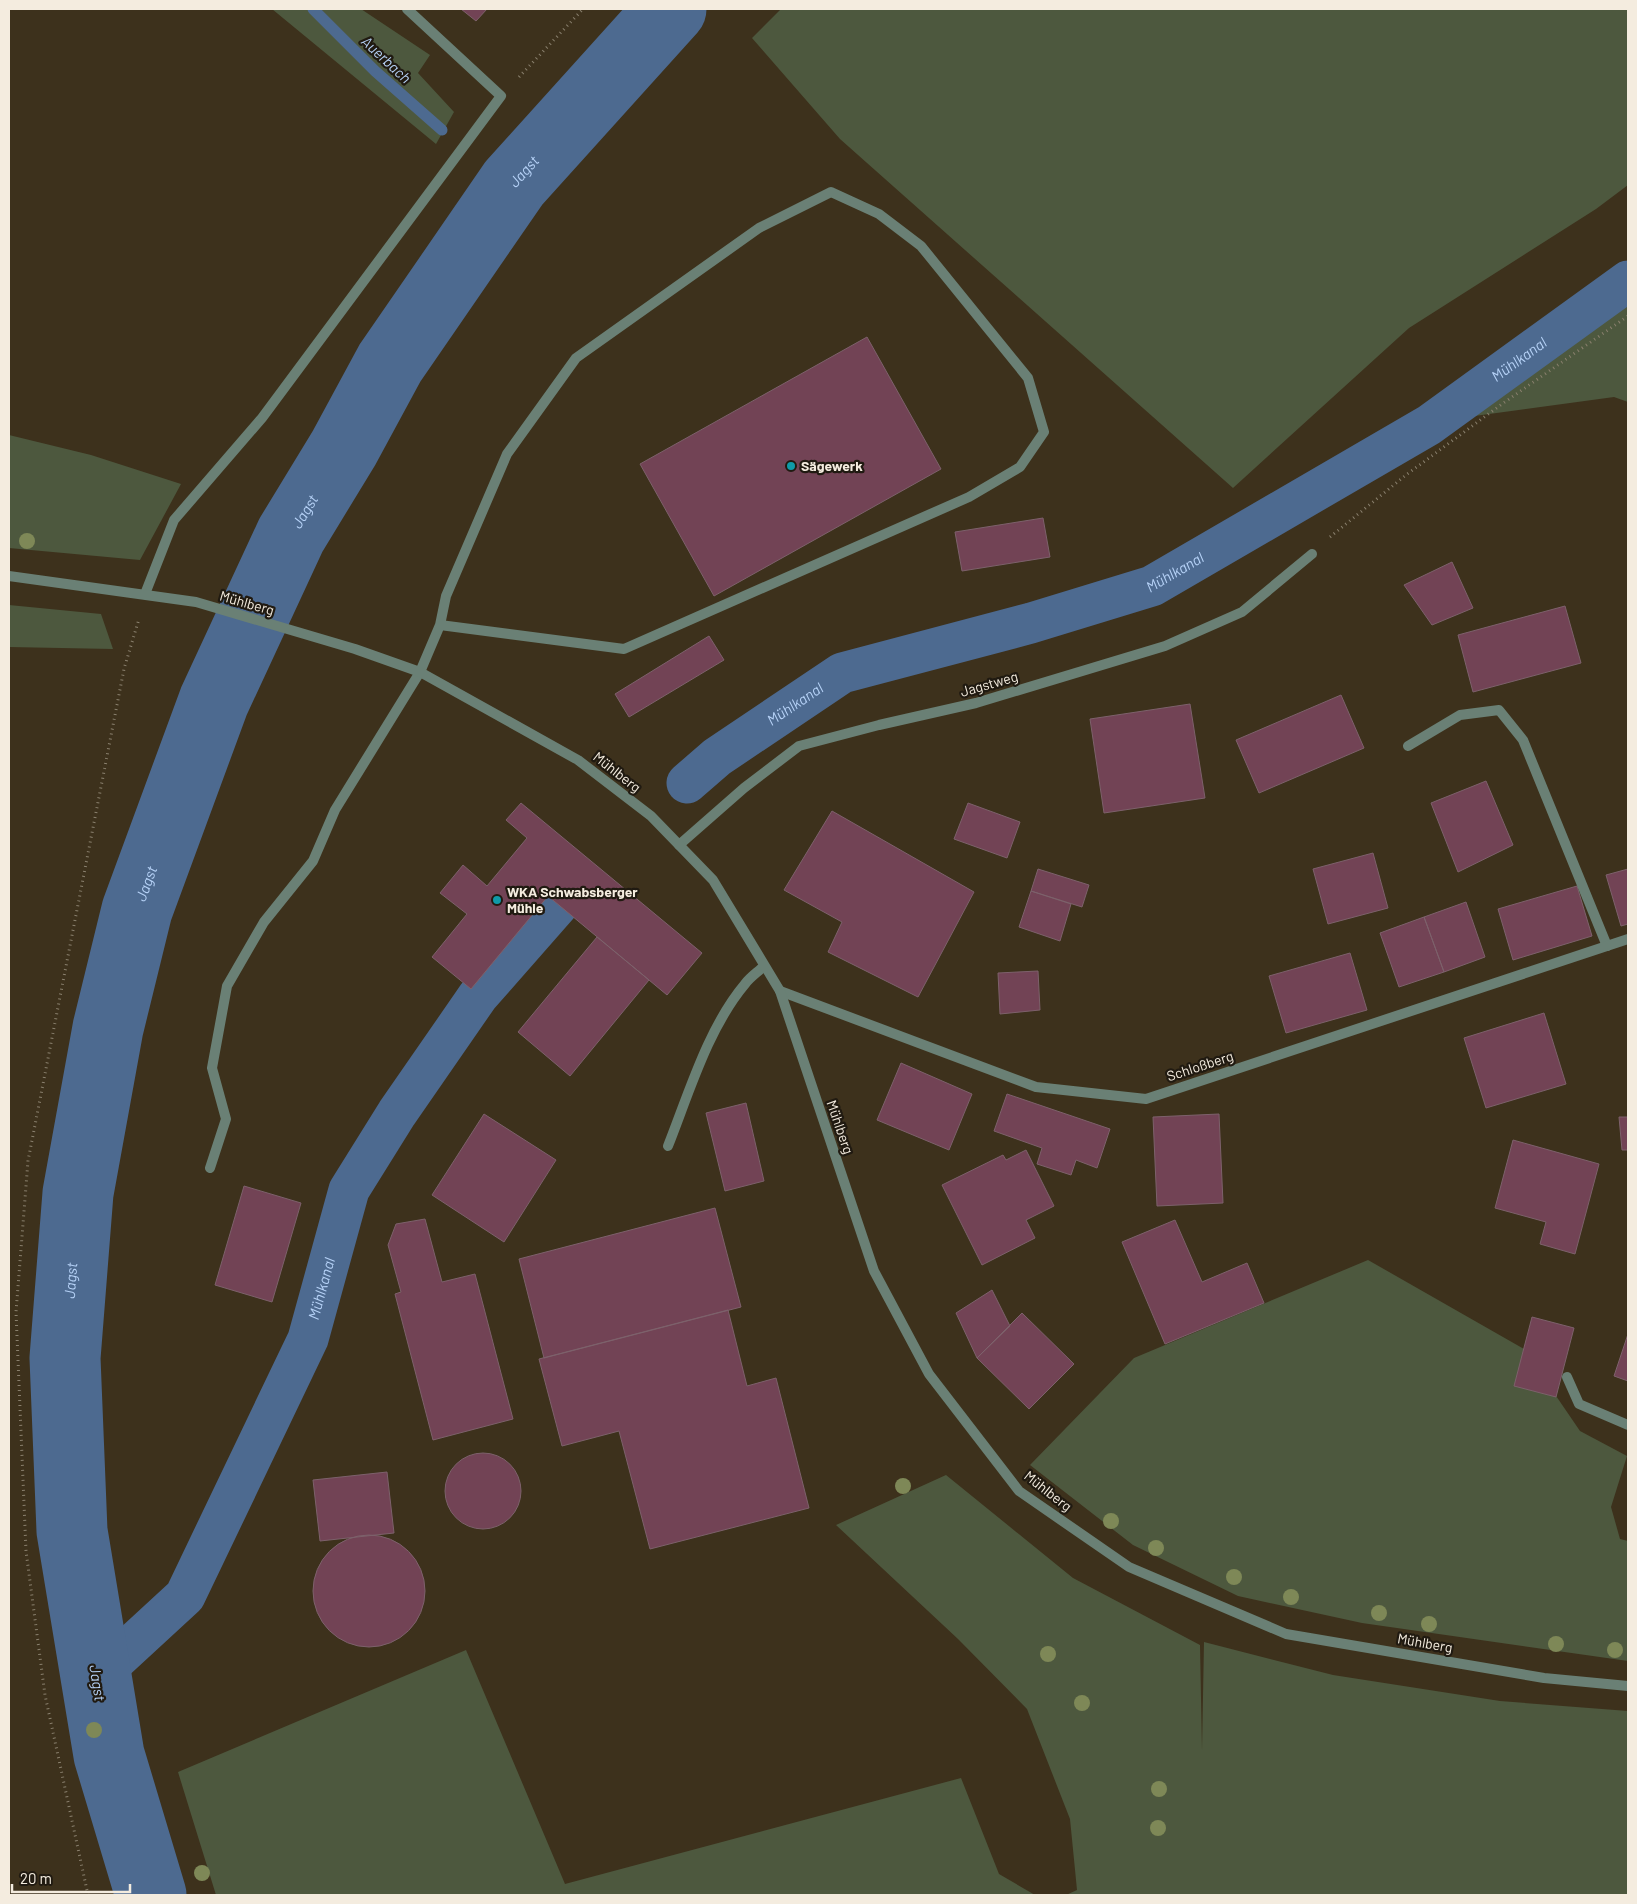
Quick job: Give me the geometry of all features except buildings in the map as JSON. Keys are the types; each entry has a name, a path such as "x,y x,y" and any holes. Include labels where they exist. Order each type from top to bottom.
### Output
{"street":[{"path":"146,594 174,520 262,418 502,96 407,9"},
{"path":"210,1168 226,1119 212,1068 227,986 264,922 313,861 335,810 420,672 440,625 446,596 507,454 576,358 758,228 832,192 879,214 921,246 1028,378 1044,432 1020,467 969,497 624,649 440,625"},
{"name":"Jagstweg","path":"679,845 744,788 799,746 879,725 976,703 1165,646 1242,612 1312,554"},
{"name":"Mühlberg","path":"9,576 196,602 355,649 420,672 578,760 651,816 712,880 780,991 874,1271 929,1374 1019,1490 1129,1567 1286,1634 1544,1678 1628,1686"},
{"path":"1408,746 1460,715 1499,710 1523,740 1607,946"},
{"name":"Schloßberg","path":"780,991 1036,1087 1146,1099 1628,939"},
{"path":"668,1146 705,1054 722,1019 745,984 764,966"},
{"path":"1567,1377 1579,1404 1628,1424"}],"path":[{"path":"502,96 583,9"},
{"path":"1312,554 1341,527 1414,470 1502,404 1628,316"},
{"path":"88,1895 45,1695 26,1551 16,1312 28,1161 124,669 146,594"}],"green space":[{"path":"272,9 361,9 430,55 418,73 454,112 436,144"},
{"path":"781,9 1628,9 1628,185 1596,209 1409,328 1233,488 840,139 752,38"},
{"path":"1628,305 1628,402 1614,397 1467,417"},
{"path":"9,435 91,455 181,484 140,560 9,548"},
{"path":"9,605 101,614 113,649 9,647"},
{"path":"1368,1260 1524,1349 1580,1431 1627,1456 1611,1507 1620,1539 1628,1541 1628,1661 1362,1623 1238,1596 1133,1545 1030,1465 1134,1358"},
{"path":"946,1475 1073,1578 1200,1645 1202,1750 1204,1642 1333,1675 1500,1701 1628,1711 1628,1895 1066,1895 1077,1890 1070,1819 1027,1709 958,1639 836,1525"},
{"path":"466,1650 565,1884 961,1778 999,1874 1035,1895 216,1895 178,1772"}],"waterway":[{"name":"Auerbach","path":"313,9 375,71 442,130"},
{"name":"Jagst","path":"151,1895 109,1755 72,1531 65,1358 78,1193 108,1028 137,910 214,701 291,535 344,448 390,363 514,183 671,9"},
{"name":"Mühlkanal","path":"687,783 717,757 842,673 1031,623 1152,586 1429,425 1628,281"},
{"name":"Mühlkanal","path":"96,1678 185,1596 308,1339 349,1190 397,1113 478,996 558,905"}],"place":[{"name":"Sägewerk","path":"791,466"},
{"name":"WKA Schwabsberger Mühle","path":"497,900"}]}
